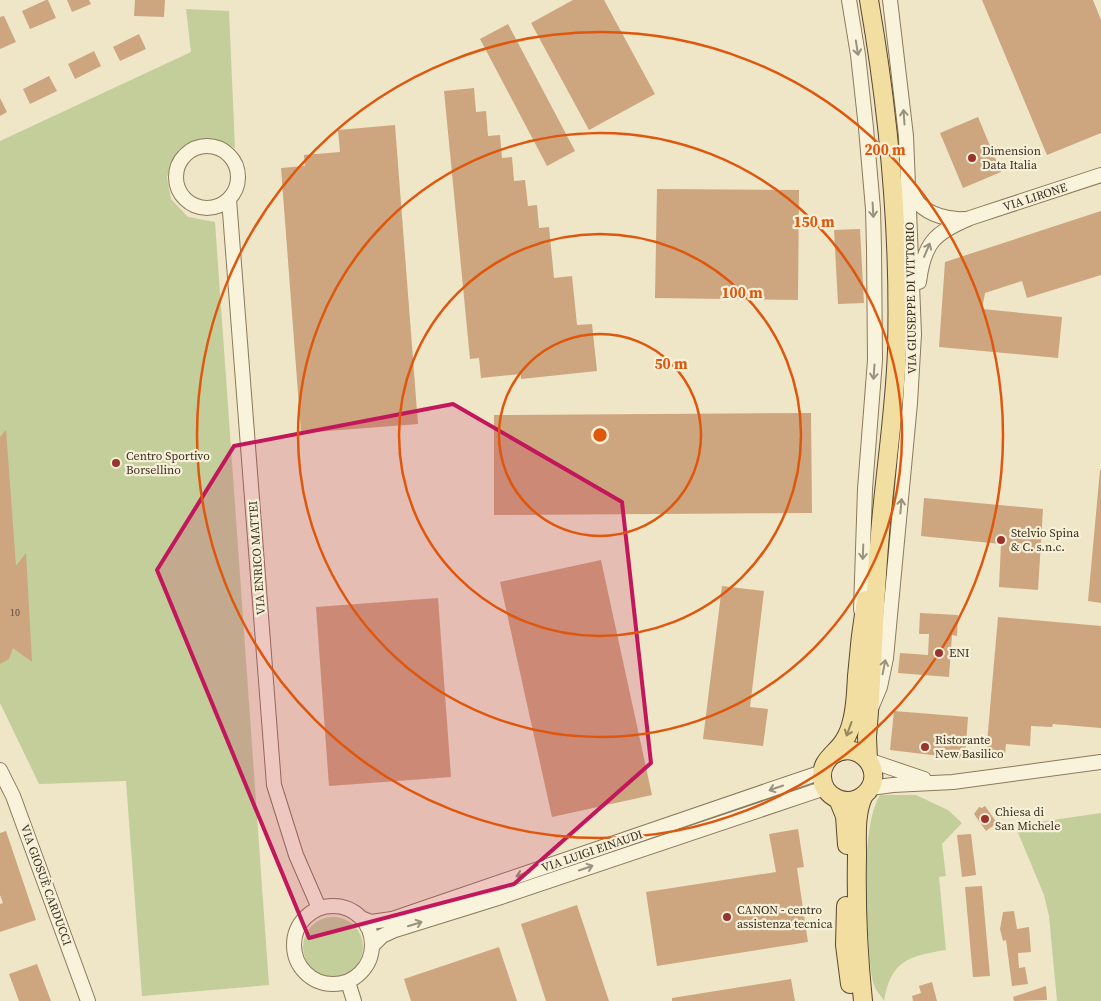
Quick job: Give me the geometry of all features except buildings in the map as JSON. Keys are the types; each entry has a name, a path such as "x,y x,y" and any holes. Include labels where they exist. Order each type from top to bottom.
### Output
{"main road":[{"name":"VIA GIUSEPPE DI VITTORIO","path":"862,1001 856,877 858,825 860,804 873,775 872,767 868,760 869,713 880,534 893,406 897,319 890,170 881,78 869,0"},
{"name":"VIA GIUSEPPE DI VITTORIO","path":"829,786 826,762 843,742 852,721 861,628 880,534"},
{"path":"831,756 840,751 851,750 868,760"},
{"path":"829,786 850,801 867,792"},
{"path":"829,786 844,811 847,828 845,945 852,1001"}],"street":[{"name":"VIA GIUSEPPE DI VITTORIO","path":"849,0 866,119 874,248 875,360 865,489 861,628"},
{"name":"VIA GIUSEPPE DI VITTORIO","path":"869,713 880,687 886,658 913,369 914,315 904,108 890,0"},
{"path":"205,146 216,147 226,152 233,159 238,169 238,180 236,190 230,199 212,208 202,208 192,205 184,199 176,181 176,171 186,154 195,148 205,146"},
{"name":"VIA LIRONE","path":"914,315 921,265 930,242 949,227 970,218 1101,175"},
{"name":"VIA LIRONE","path":"908,186 919,203 930,211 954,220 970,218"},
{"name":"VIA ENRICO MATTEI","path":"230,199 274,785 296,855 319,908"},
{"path":"868,760 942,783"},
{"path":"867,792 893,785 942,783 1101,762"},
{"name":"VIA GIOSUÈ CARDUCCI","path":"0,770 13,796 88,1001"},
{"name":"VIA LUIGI EINAUDI","path":"361,918 371,922 392,919 829,786"},
{"name":"VIA LUIGI EINAUDI","path":"372,946 382,936 395,930 501,897 829,786"},
{"path":"330,906 352,911 361,918 371,936 372,946 366,967 358,976 348,982 336,985 322,983 311,978 296,959 293,946 300,923 308,914 319,908 330,906"},
{"path":"348,982 354,1001"}],"highlighted area":[{"path":"453,404 622,502 651,763 514,884 309,938 157,570 234,446"}],"green space":[{"name":"Centro Sportivo Borsellino","path":"186,9 229,11 235,148 207,138 179,149 167,177 171,199 188,217 215,222 269,985 142,996 126,781 39,784 0,703 0,141 191,52"},
{"path":"880,795 916,795 948,810 962,823 942,844 946,876 939,877 946,950 922,955 904,962 891,977 884,1001 875,987 870,966 866,890 867,847 870,826"},
{"path":"1101,813 1101,1001 1057,1001 1049,916 1044,895 1016,828 1025,824"},
{"path":"333,917 349,922 354,926 358,931 363,947 358,963 354,968 349,972 333,977 317,972 312,968 308,963 303,947 308,931 312,926 317,922"}],"place":[{"name":"Dimension Data Italia","path":"972,158"},
{"name":"Centro Sportivo Borsellino","path":"116,463"},
{"name":"Stelvio Spina & C. s.n.c.","path":"1001,540"},
{"name":"ENI","path":"939,653"},
{"name":"Ristorante New Basilico","path":"925,747"},
{"name":"Chiesa di San Michele","path":"985,819"},
{"name":"CANON - centro assistenza tecnica","path":"727,917"}]}
